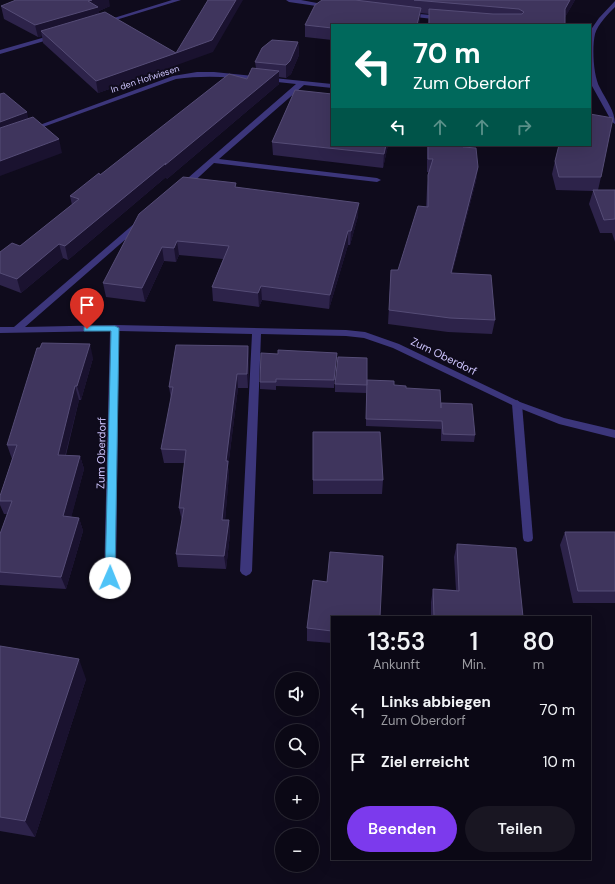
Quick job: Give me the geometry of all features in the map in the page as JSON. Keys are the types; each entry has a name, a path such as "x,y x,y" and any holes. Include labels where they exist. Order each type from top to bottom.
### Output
{"street":[{"path":"96,24 178,0"},
{"path":"289,0 334,6"},
{"path":"591,33 615,3"},
{"path":"401,14 448,19"},
{"path":"0,52 59,35"},
{"path":"591,71 595,86 615,122"},
{"name":"In den Hofwiesen","path":"22,132 175,77 197,74 214,74 331,86"},
{"path":"178,191 302,83"},
{"path":"607,109 615,109"},
{"path":"214,161 377,180"},
{"path":"17,329 142,222"},
{"name":"Zum Oberdorf","path":"110,578 115,328"},
{"name":"Zum Oberdorf","path":"0,330 115,328 257,331 365,336 381,340 517,404 562,421 615,434"},
{"path":"246,571 257,331"},
{"path":"517,404 528,538"}],"building":[{"path":"16,0 92,0 88,1 98,7 35,25 1,6"},
{"path":"208,0 236,0 212,40 176,53"},
{"path":"322,0 355,0 421,8 417,24 331,24 331,28 305,25 315,5"},
{"path":"414,0 570,0 565,9 565,24 429,24 429,9 493,14 522,14 524,12 519,9"},
{"path":"105,12 176,53 96,81 41,31"},
{"path":"272,40 298,42 290,61 286,65 255,62 262,48"},
{"path":"252,68 279,71 65,246 59,244 17,279 0,273 0,252 12,243 20,246 79,199 70,196 99,173 100,175 229,74 247,79"},
{"path":"295,90 331,94 331,146 386,146 384,154 272,142"},
{"path":"4,93 27,112 0,122 0,94"},
{"path":"591,114 613,118 601,177 559,177 555,161 559,146 591,146"},
{"path":"33,117 59,139 0,161 0,128"},
{"path":"428,146 464,146 476,148 478,167 451,273 491,275 495,320 450,318 389,310 391,270 398,270 418,206 428,207 428,175 433,159 428,159"},
{"path":"183,177 236,183 235,187 359,203 351,231 348,231 330,295 261,286 258,293 212,287 229,246 177,241 174,248 162,247 142,288 103,283 139,214"},
{"path":"593,190 615,190 615,219 604,220"},
{"path":"42,343 90,344 77,386 75,386 58,455 80,456 63,516 79,518 61,577 0,572 0,534 12,501 0,501 0,496 17,445 7,445 37,348 40,348"},
{"path":"176,345 248,346 247,374 237,374 226,461 228,461 222,520 229,520 224,556 176,554 184,508 179,508 186,450 161,449 173,387 169,387"},
{"path":"278,350 337,353 334,380 276,379 276,382 260,382 261,353 278,354"},
{"path":"338,357 367,358 367,385 335,384"},
{"path":"367,380 394,381 394,385 406,386 406,388 440,390 441,408 441,403 472,404 475,435 443,434 442,421 366,419"},
{"path":"313,432 380,432 383,480 313,480"},
{"path":"565,532 615,532 615,591 578,591"},
{"path":"457,544 516,548 523,616 434,616 433,589 459,591"},
{"path":"330,552 383,556 380,616 331,616 331,631 307,628 313,580 327,582"},
{"path":"0,646 79,659 25,821 0,817"}],"route":[{"path":"87,329 115,328 110,578"}]}
